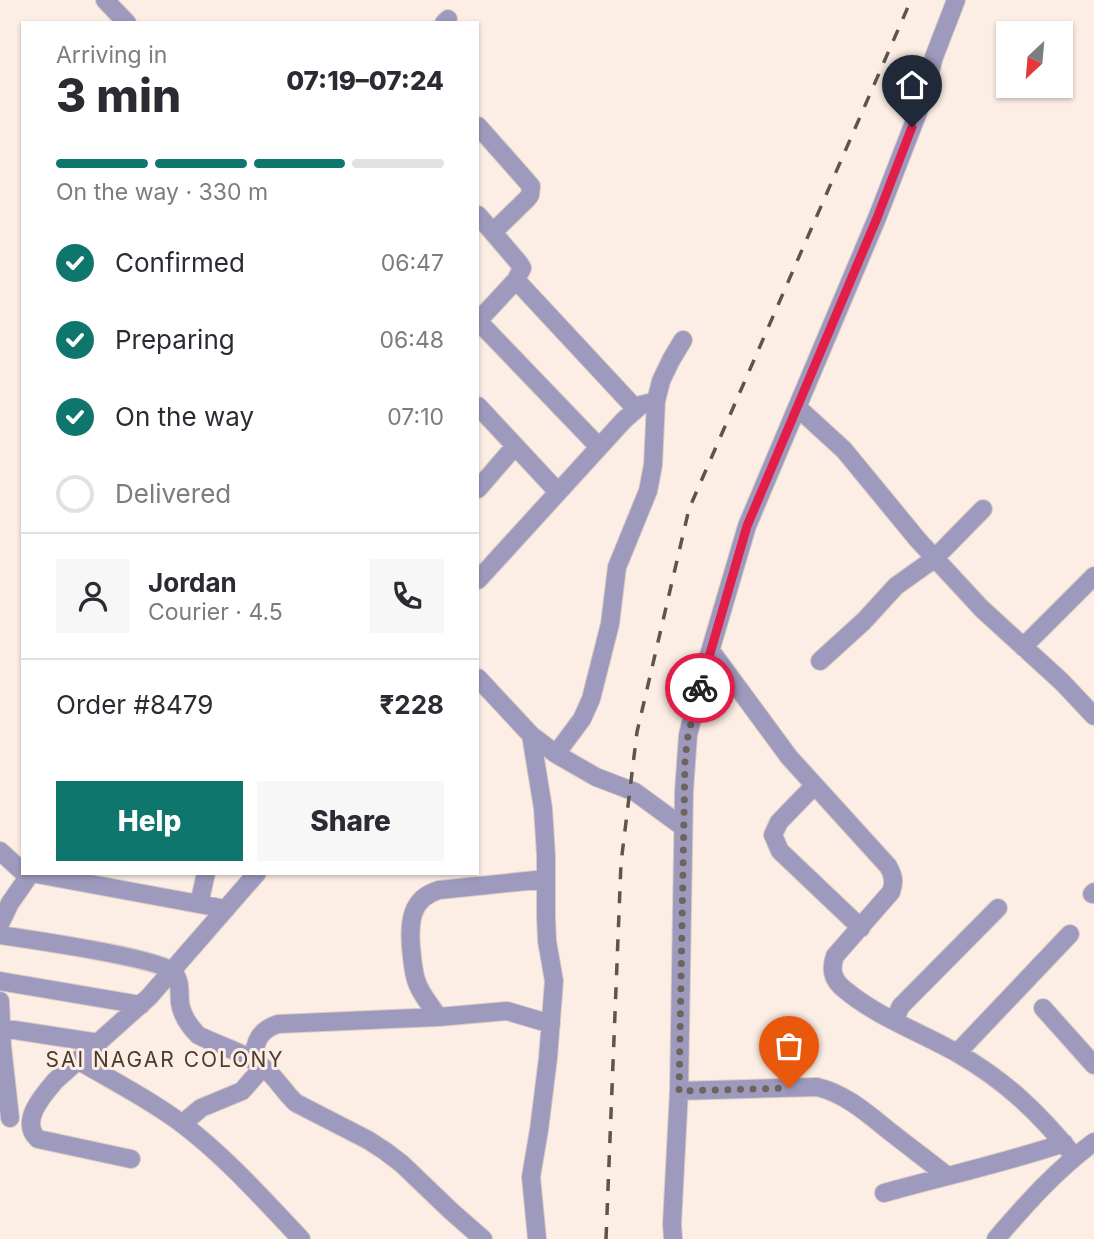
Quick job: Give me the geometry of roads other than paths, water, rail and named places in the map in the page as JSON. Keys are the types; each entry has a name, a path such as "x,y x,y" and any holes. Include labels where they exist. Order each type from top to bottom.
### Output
{"street":[{"path":"104,0 125,21"},
{"path":"673,1239 679,1091 683,827 688,735 747,526 881,208 922,102 934,57 956,0"},
{"path":"479,127 531,186 527,200 493,232"},
{"path":"479,216 522,268 516,280 479,320"},
{"path":"516,280 636,408"},
{"path":"479,322 599,447"},
{"path":"556,754 582,719 596,683 610,624 617,566 648,491 653,466 656,401 661,381 683,340"},
{"path":"479,579 636,408 656,401"},
{"path":"479,407 558,492"},
{"path":"797,407 844,450 934,559 982,610 1062,682 1094,716"},
{"path":"479,488 515,446"},
{"path":"820,661 864,621 895,586 934,559 983,509"},
{"path":"1023,647 1094,576"},
{"path":"711,650 789,757 888,866 893,875 891,892 835,956 832,975 843,988 872,1008 987,1071 1041,1116 1069,1150"},
{"path":"479,679 531,735 556,754 596,777 635,792 683,827"},
{"path":"531,735 543,808 547,941 554,981 543,1104 531,1177 537,1239"},
{"path":"814,786 779,822 773,835 780,851 861,928"},
{"path":"0,851 21,869"},
{"path":"0,924 26,875"},
{"path":"33,875 226,909"},
{"path":"199,904 206,875"},
{"path":"131,1159 38,1139 32,1133 30,1125 34,1110 55,1081 149,997 255,875"},
{"path":"438,1017 416,980 409,930 412,914 419,904 430,893 439,890 546,879"},
{"path":"894,1020 901,1006 998,908"},
{"path":"957,1053 1070,934"},
{"path":"0,935 136,958 173,971 183,1012 198,1035 258,1063 296,1103 386,1151 483,1239"},
{"path":"0,981 141,1004"},
{"path":"0,1001 10,1118"},
{"path":"1044,1008 1094,1065"},
{"path":"182,1124 201,1108 242,1091 258,1063 255,1044 260,1034 278,1024 507,1011 551,1024"},
{"path":"1,1028 99,1043"},
{"path":"79,1061 182,1124 228,1164 301,1239"},
{"path":"679,1091 817,1087 828,1090 867,1113 946,1175"},
{"path":"884,1192 1022,1157 1093,1145"},
{"path":"996,1239 1069,1150"}],"railway":[{"path":"606,1239 621,863 637,732 689,509 911,0"}],"district":[{"name":"SAI NAGAR COLONY","path":"165,1060"}]}
